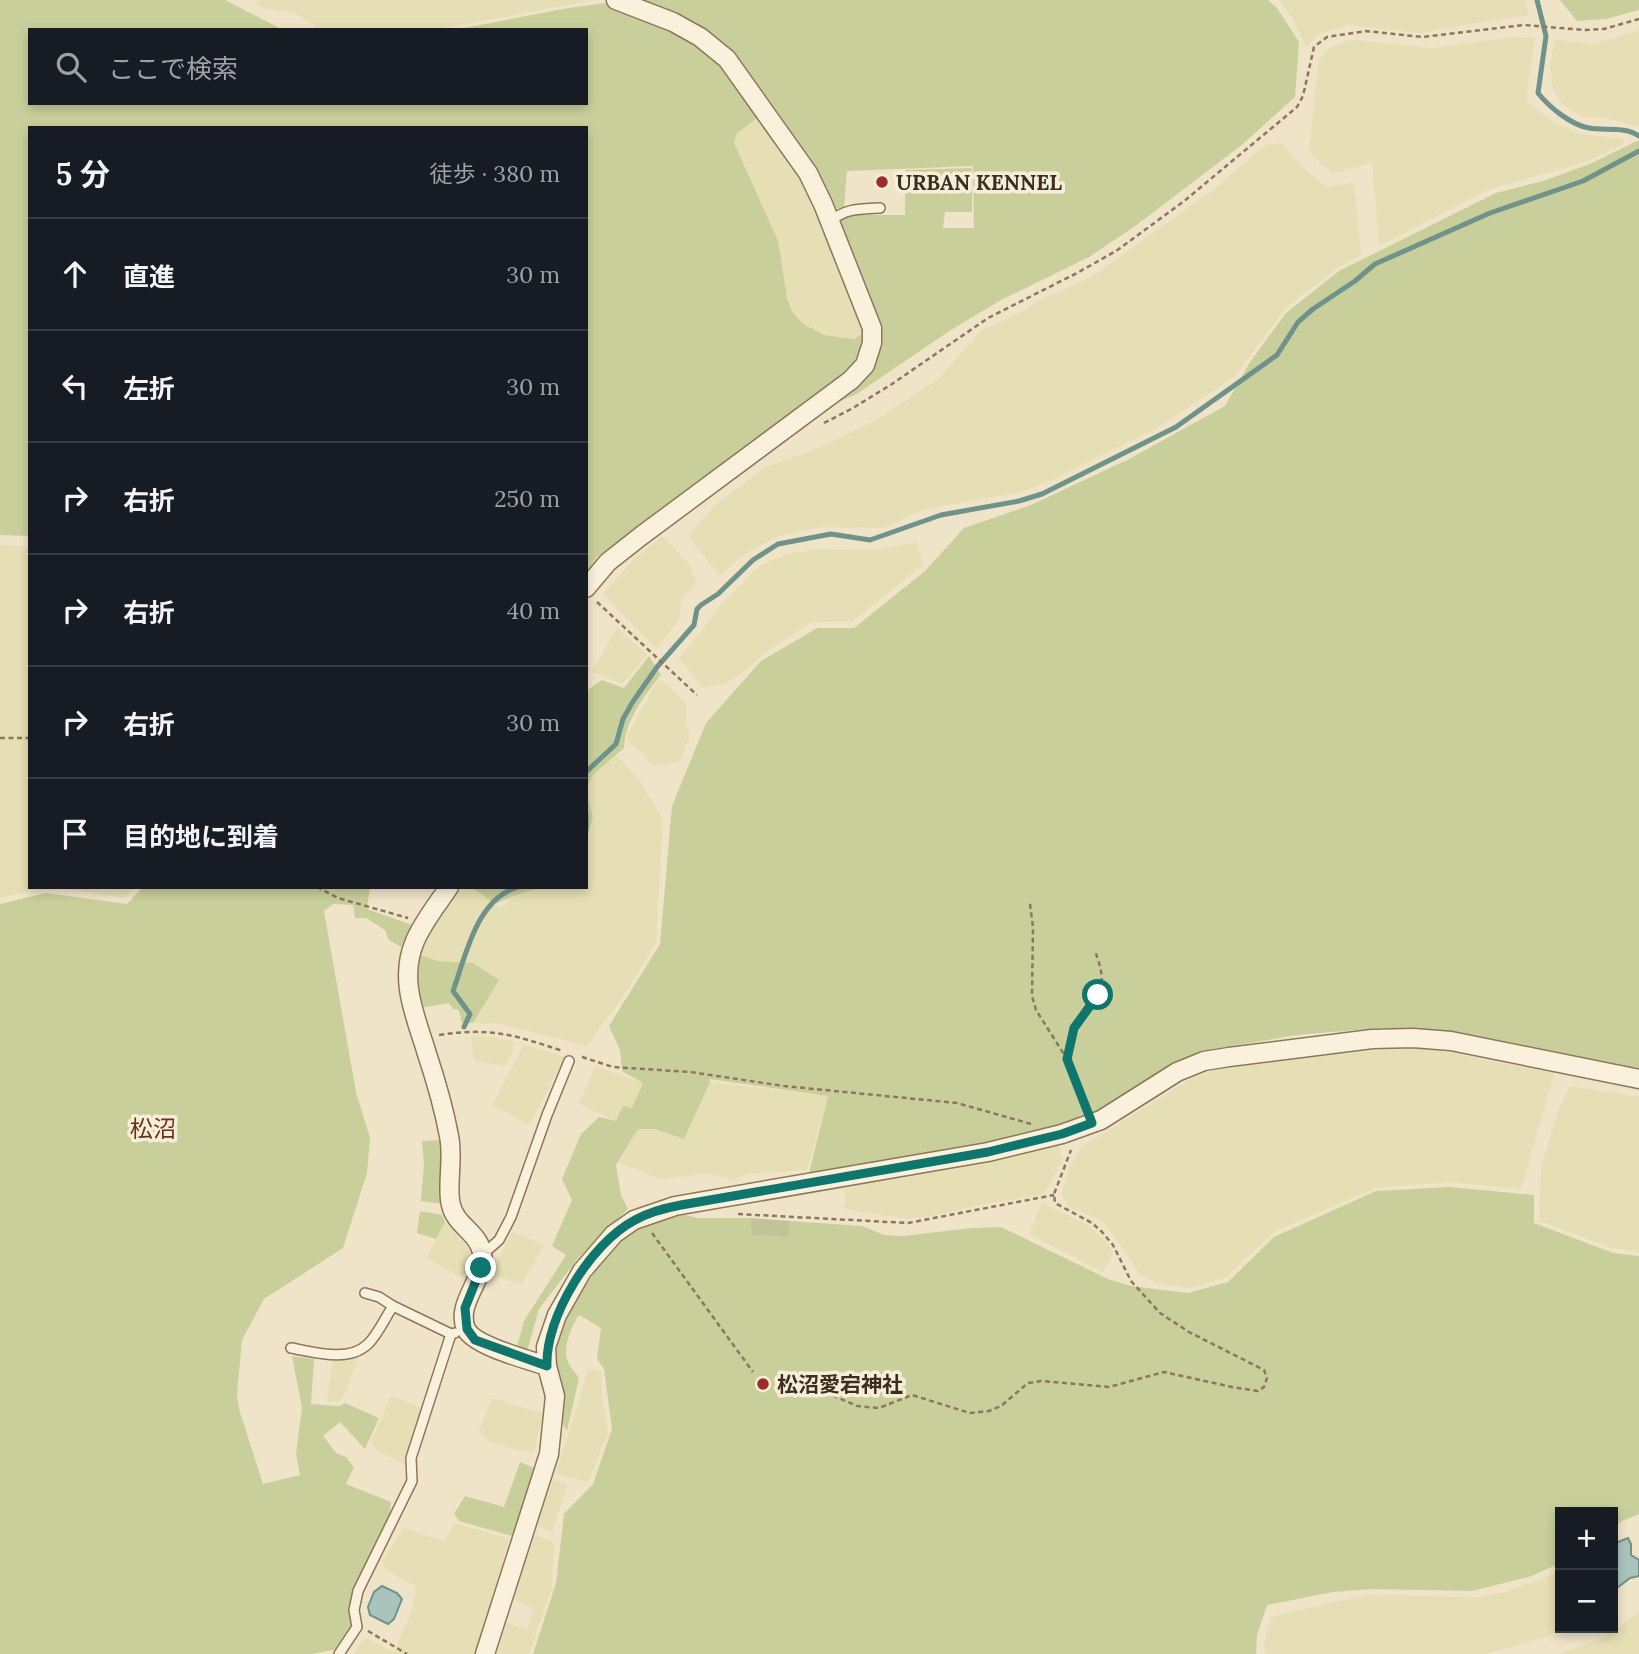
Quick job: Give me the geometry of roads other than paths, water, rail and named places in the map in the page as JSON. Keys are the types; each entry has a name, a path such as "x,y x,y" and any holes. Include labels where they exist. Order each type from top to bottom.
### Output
{"street":[{"path":"591,594 608,562 851,380 865,365 872,343 872,328 808,173 727,59 700,37 673,22 616,0"},
{"path":"448,889 414,942 407,984 449,1135 452,1156 450,1203 454,1215 479,1243 482,1255 481,1268 465,1308 459,1332 547,1366"},
{"path":"485,1654 549,1454 555,1396 547,1366 546,1347 557,1315 582,1271 614,1234 640,1217 675,1206 988,1152 1062,1134 1101,1120 1177,1072 1204,1061 1372,1039 1413,1038 1451,1041 1639,1079"}],"lane":[{"path":"830,222 848,210 880,208"},
{"path":"482,1255 499,1240 511,1217 547,1115 572,1058"},
{"path":"340,1654 357,1627 354,1611 358,1591 412,1481 411,1458 459,1332 365,1293"},
{"path":"291,1348 332,1355 362,1349 369,1343 393,1306"}],"water":[{"path":"1628,1538 1631,1555 1639,1560 1639,1576 1630,1578 1618,1587 1618,1570 1618,1542"},
{"path":"382,1586 397,1593 402,1599 394,1619 388,1624 370,1615 368,1607 374,1592"}],"waterway":[{"path":"1537,0 1546,36 1538,93 1554,109 1582,126 1628,131 1639,136"},
{"path":"588,770 616,744 623,719 632,703 657,667 694,625 697,609 718,594 753,560 778,544 831,534 870,540 941,515 1019,501 1042,494 1176,427 1277,355 1298,322 1375,264 1490,213 1583,181 1639,151"},
{"path":"464,1027 470,1014 453,991 468,945 492,903 513,889"}],"place":[{"name":"URBAN KENNEL","path":"882,182"},
{"name":"松沼愛宕神社","path":"763,1384"}],"district":[{"name":"松沼","path":"153,1128"}]}
